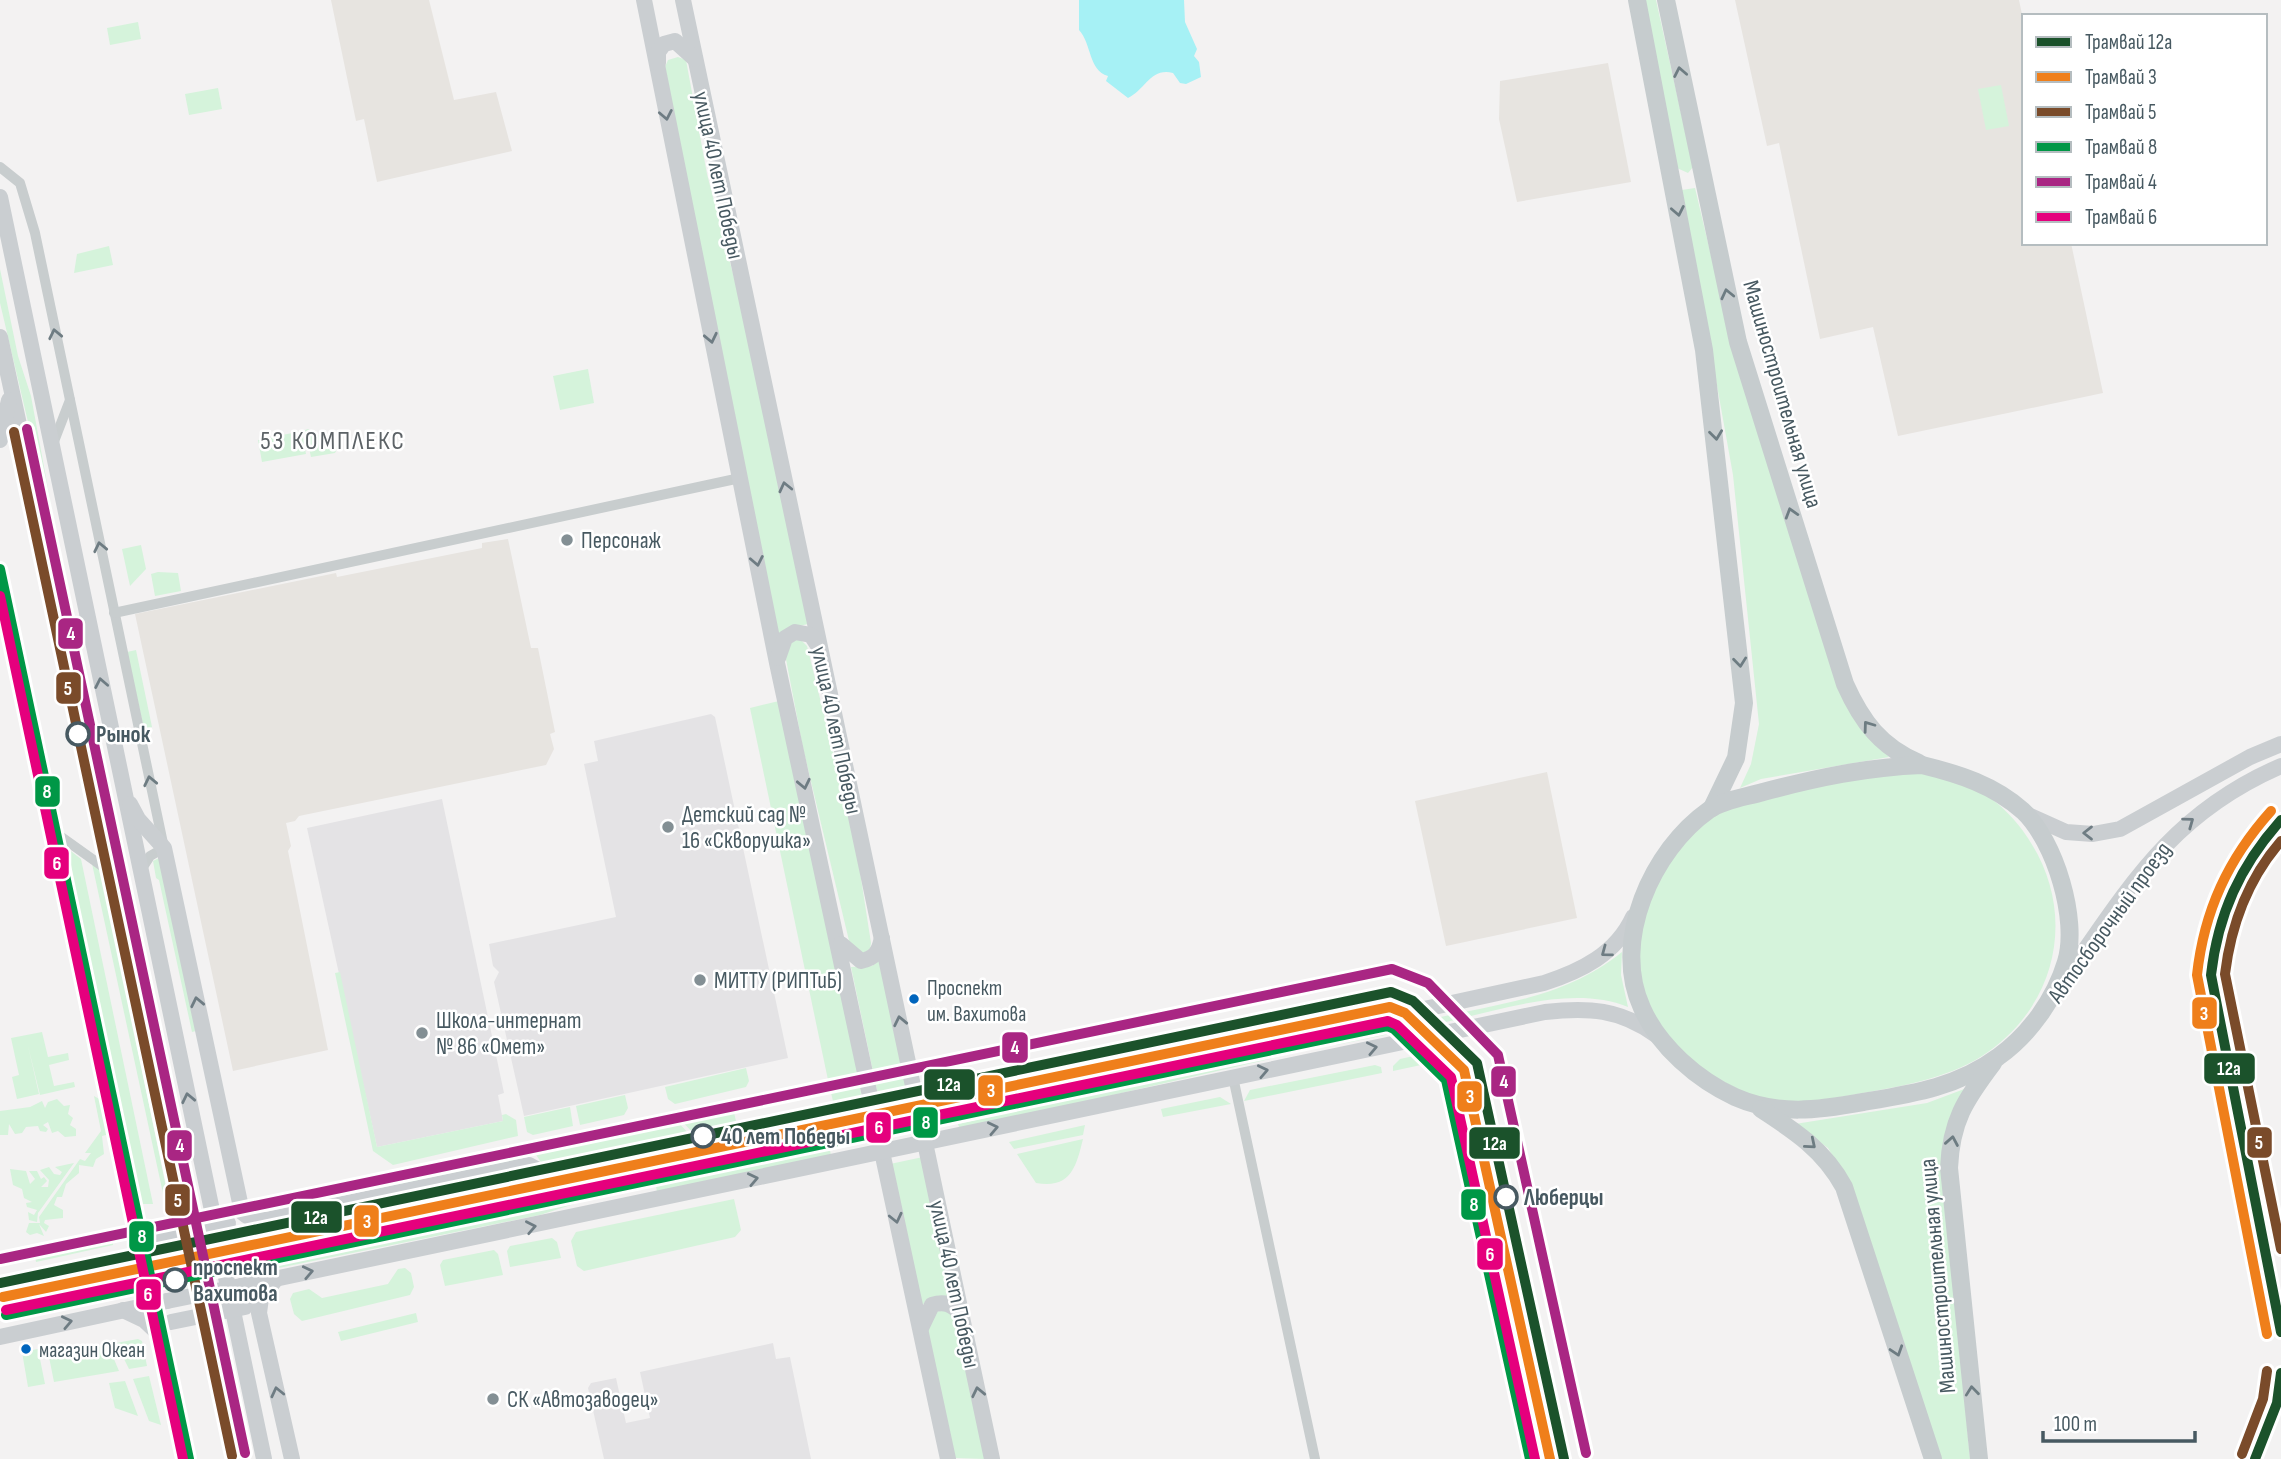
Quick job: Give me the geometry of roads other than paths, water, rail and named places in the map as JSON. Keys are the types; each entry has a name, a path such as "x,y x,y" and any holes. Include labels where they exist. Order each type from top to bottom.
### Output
{"main road":[{"name":"улица 40 лет Победы","path":"644,0 777,663 948,1459"},
{"name":"улица 40 лет Победы","path":"683,0 990,1455"},
{"path":"1637,0 1704,351 1744,703 1736,758 1712,808"},
{"name":"Машиностроительная улица","path":"1665,0 1738,342 1845,684 1867,725 1880,741 1899,755 1922,765"},
{"path":"659,77 657,52 664,44 674,41 695,59"},
{"path":"1667,167 1687,181 1695,179 1698,162"},
{"path":"0,197 6,250 52,446 264,1459"},
{"path":"0,337 186,1194 240,1459"},
{"path":"0,440 8,415 10,387"},
{"path":"0,584 68,901 145,1239 143,1278"},
{"path":"777,663 779,647 785,638 795,632 811,635 820,649"},
{"name":"Автосборочный проезд","path":"2025,813 2066,832 2093,834 2120,830 2250,757 2281,744"},
{"path":"0,1308 920,1117 1563,977 1613,948 1625,934 1661,860 1688,827 1712,808 1870,767 1922,765 1954,772 1994,790 2025,813 2052,853 2068,911 2067,960 2043,1011 2017,1042 1996,1060 1937,1089 1800,1112 1755,1106 1723,1091 1683,1062 1660,1038 1636,1021 1596,1009 1573,1009 1233,1077 0,1337"},
{"name":"Автосборочный проезд","path":"2043,1011 2143,867 2177,831 2225,796 2281,766"},
{"path":"121,783 138,819 164,848 242,1212"},
{"path":"1643,896 1633,941 1633,978 1641,1008 1660,1038"},
{"path":"839,942 861,961 871,959 879,951 882,939"},
{"path":"1301,1036 1328,1038 1331,1043 1330,1048 1306,1062"},
{"name":"Машиностроительная улица","path":"1979,1459 1949,1168 1950,1141 1958,1114 1996,1060"},
{"name":"Машиностроительная улица","path":"1755,1106 1819,1150 1832,1165 1844,1187 1933,1459"},
{"path":"242,1212 258,1220 276,1218 529,1166 571,1189"},
{"path":"618,1180 646,1182 649,1186 647,1194 621,1208"},
{"path":"145,1239 228,1223 242,1212"},
{"path":"161,1336 171,1322 252,1310 276,1279"},
{"path":"921,1328 932,1306 940,1303 953,1306 961,1314"},
{"path":"123,1310 144,1320 161,1336 186,1459"},
{"path":"252,1310 292,1459"}],"street":[{"path":"0,167 20,183 35,233 164,848 150,856 140,873"},
{"path":"52,446 70,400"},
{"path":"114,613 740,478"},
{"path":"53,831 116,876"},
{"path":"1233,1077 1315,1459"}],"water":[{"path":"1079,0 1184,0 1185,22 1197,49 1194,56 1199,62 1201,77 1186,84 1180,83 1173,73 1159,73 1128,98 1106,81 1108,76 1093,62 1079,30"}],"tram line":[{"name":"4","path":"27,429 245,1453"},
{"name":"5","path":"14,432 232,1456"},
{"name":"8","path":"0,569 189,1459"},
{"name":"6","path":"0,596 183,1459"},
{"name":"3","path":"2267,1334 2197,975 2205,929 2220,887 2242,848 2271,811"},
{"name":"12а","path":"2281,820 2254,855 2233,892 2219,932 2211,975 2281,1332"},
{"name":"5","path":"2281,841 2259,871 2243,903 2225,974 2281,1249"},
{"name":"4","path":"0,1259 1392,969 1428,983 1498,1055 1586,1453"},
{"name":"12а","path":"0,1283 1391,992 1413,1001 1477,1063 1564,1459"},
{"name":"3","path":"3,1297 1390,1007 1405,1013 1464,1070 1550,1459"},
{"name":"6","path":"6,1310 1388,1021 1397,1025 1451,1077 1535,1459"},
{"name":"8","path":"6,1315 1387,1026 1394,1029 1446,1080 1530,1459"},
{"name":"5","path":"2242,1454 2263,1399 2267,1371"},
{"name":"12а","path":"2255,1459 2277,1403 2281,1373"}],"place":[{"name":"Персонаж","path":"567,540"},
{"name":"Рынок","path":"78,734"},
{"name":"Детский сад № 16 «Скворушка»","path":"668,827"},
{"name":"МИТТУ (РИПТиБ)","path":"700,980"},
{"name":"Проспект им. Вахитова","path":"914,999"},
{"name":"Школа-интернат № 86 «Омет»","path":"422,1033"},
{"name":"40 лет Победы","path":"703,1136"},
{"name":"Люберцы","path":"1506,1197"},
{"name":"проспект Вахитова","path":"175,1280"},
{"name":"магазин Океан","path":"26,1349"},
{"name":"СК «Автозаводец»","path":"493,1399"}],"district":[{"name":"53 КОМПЛЕКС","path":"333,440"}]}
